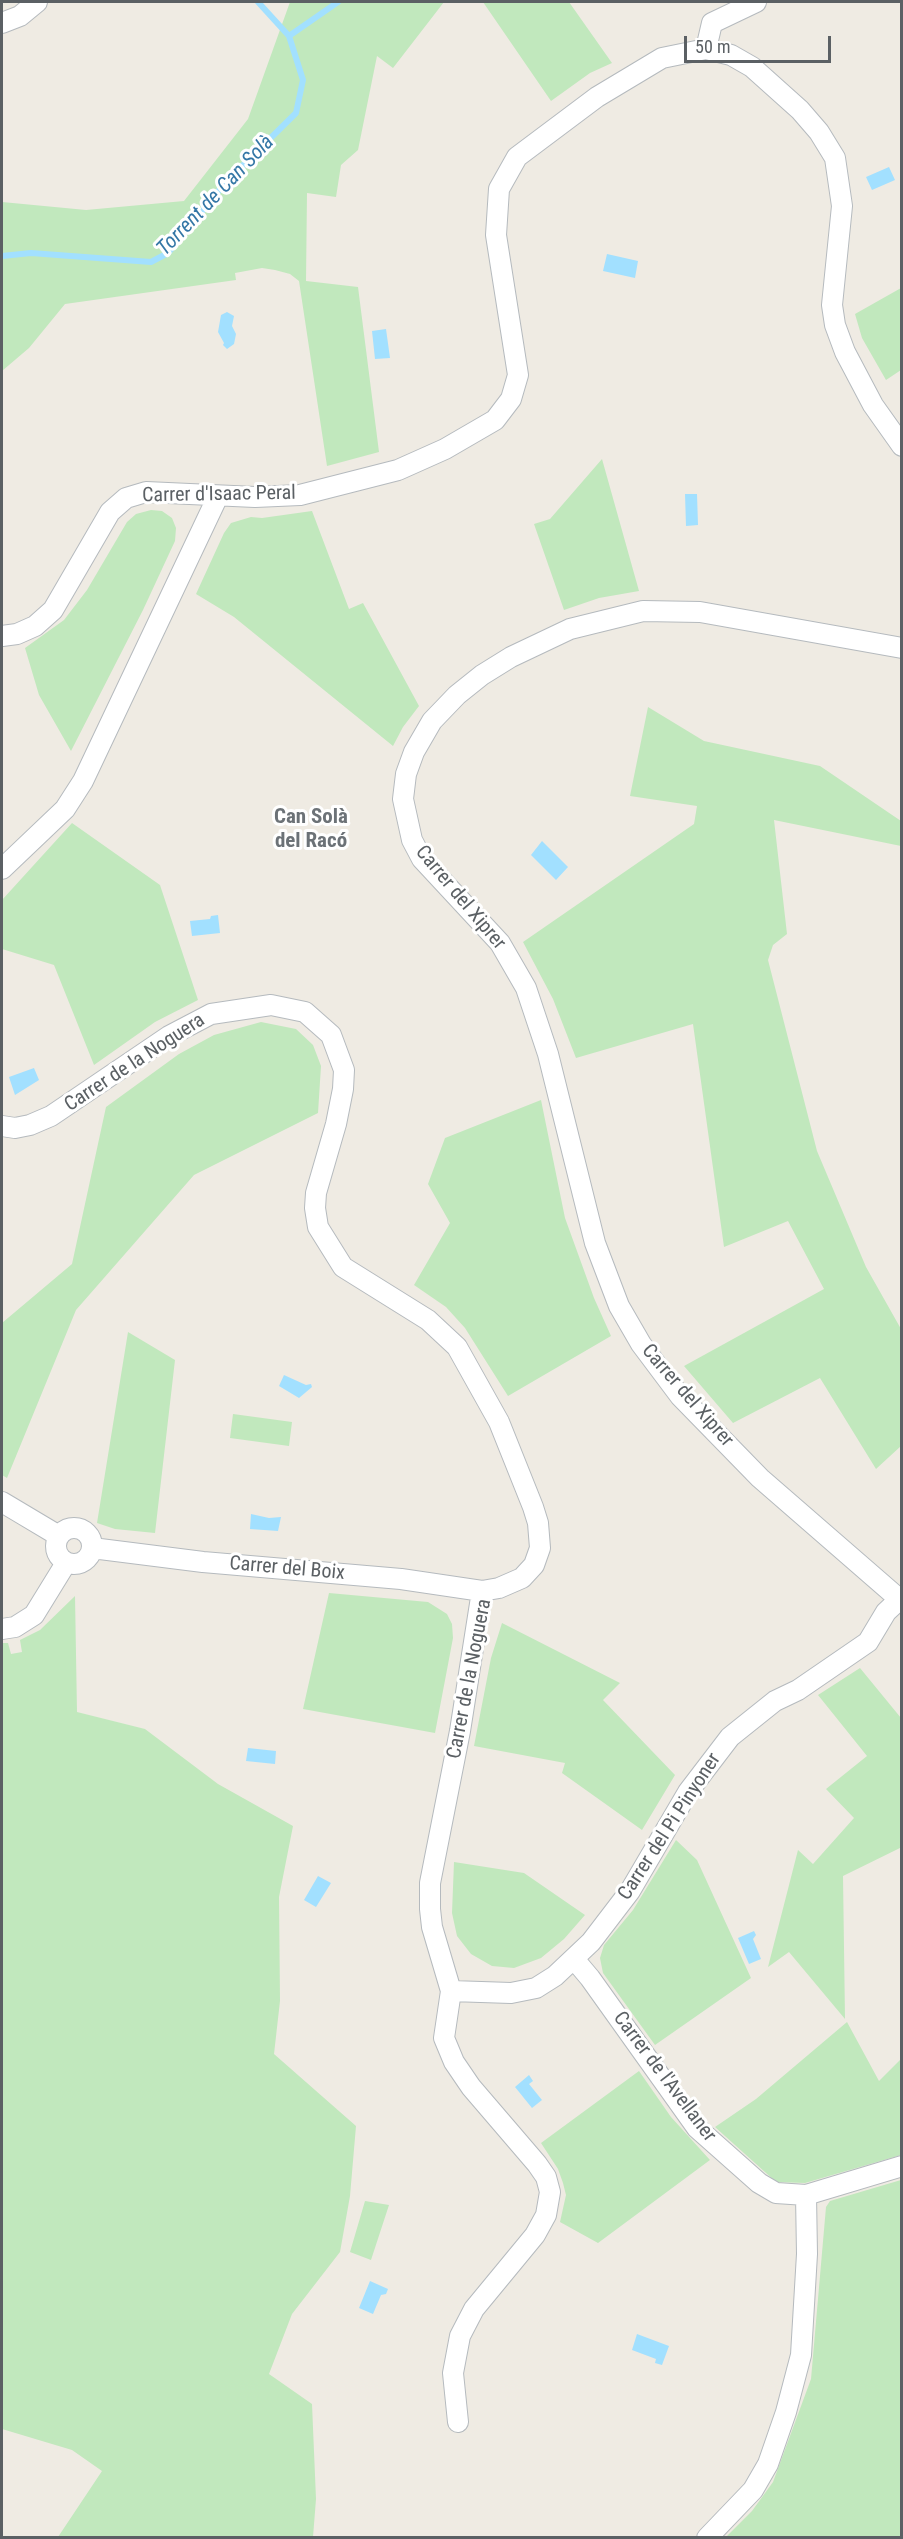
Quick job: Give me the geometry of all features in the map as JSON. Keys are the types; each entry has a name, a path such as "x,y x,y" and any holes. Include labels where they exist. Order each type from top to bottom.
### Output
{"street":[{"path":"2,23 20,16 37,2"},
{"path":"756,2 711,23 706,49 730,55 752,66 800,110 819,132 835,158 842,206 832,305 835,325 844,352 873,405 902,446"},
{"name":"Carrer d'Isaac Peral","path":"2,636 16,634 35,626 53,610 110,512 126,498 146,492 218,496 300,495 371,478 423,459 495,420 511,399 518,375 496,235 499,189 507,173 517,158 597,97 662,58 706,49"},
{"path":"2,869 64,809 83,782 218,496"},
{"name":"Carrer del Xiprer","path":"900,1598 760,1478 680,1396 641,1344 619,1306 595,1243 548,1054 526,988 500,943 422,860 412,840 403,799 406,774 414,752 432,721 457,695 511,657 570,629 643,611 700,612 902,648"},
{"name":"Carrer de la Noguera","path":"2,1126 30,1125 51,1116 169,1036 211,1014 271,1005 305,1012 331,1035 344,1070 336,1124 316,1193 315,1208 318,1227 343,1267 428,1320 457,1347 499,1422 538,1523 540,1548 534,1565 522,1578 499,1588 482,1591 460,1731 430,1883 432,1927 451,1991 444,2038 454,2062 471,2087 537,2164 546,2177 550,2192 546,2215 535,2235 474,2309 460,2336 453,2373 458,2422"},
{"path":"2,1502 59,1536"},
{"path":"69,1529 81,1529 90,1537 92,1548 83,1562 66,1563 61,1559 56,1548 59,1536 69,1529"},
{"name":"Carrer del Boix","path":"92,1548 203,1562 401,1579 482,1591"},
{"path":"2,1629 15,1628 34,1615 66,1563"},
{"name":"Carrer del Pi Pinyoner","path":"451,1991 512,1993 536,1988 555,1976 591,1942 630,1891 688,1792 730,1737 775,1701 798,1690 868,1642 900,1598"},
{"name":"Carrer de l'Avellaner","path":"574,1959 703,2134 752,2177 776,2193 806,2195 902,2166"},
{"path":"707,2538 753,2490 768,2464 786,2412 801,2355 807,2254 806,2195"}],"green space":[{"path":"290,2 444,2 393,68 377,56 358,150 341,165 336,197 307,193 306,281 358,287 379,452 327,466 299,281 290,274 275,270 262,268 235,273 236,280 65,304 29,348 2,371 2,202 86,210 184,201 248,119"},
{"path":"483,2 569,2 612,63 590,73 551,101"},
{"path":"901,288 901,370 886,380 862,338 855,314"},
{"path":"602,459 639,591 599,598 564,610 534,524 550,519"},
{"path":"151,510 162,511 172,518 176,528 175,541 143,610 71,751 39,695 25,648 64,620 87,590 127,522 136,514"},
{"path":"312,511 349,609 363,603 419,706 403,727 393,746 234,617 196,594 224,533 231,523 251,517 262,518"},
{"path":"648,707 704,741 820,766 901,821 901,846 774,820 787,934 773,945 768,960 817,1151 866,1267 901,1329 901,1446 876,1469 820,1378 733,1423 684,1366 824,1289 788,1221 724,1247 693,1024 576,1058 553,999 523,942 694,824 697,806 630,796"},
{"path":"72,823 160,885 198,1000 155,1022 94,1065 54,965 2,949 2,900"},
{"path":"261,1022 296,1029 313,1045 321,1066 318,1113 194,1175 76,1310 7,1478 2,1475 2,1323 72,1264 106,1107 179,1054 214,1035"},
{"path":"541,1100 565,1218 594,1298 611,1336 508,1396 465,1328 446,1307 414,1285 450,1223 428,1184 445,1138"},
{"path":"128,1332 175,1360 155,1533 115,1529 97,1523"},
{"path":"233,1414 292,1422 289,1446 230,1438"},
{"path":"329,1593 428,1602 447,1614 452,1624 453,1638 435,1733 303,1709"},
{"path":"75,1596 77,1712 145,1729 218,1784 293,1826 279,1897 280,2001 274,2054 356,2126 350,2196 340,2252 292,2314 269,2374 312,2404 316,2499 313,2537 58,2537 102,2471 72,2450 2,2429 2,1643 8,1643 11,1654 22,1652 20,1640 40,1630"},
{"path":"502,1623 620,1683 603,1700 675,1775 642,1830 562,1773 565,1763 474,1746 491,1658"},
{"path":"860,1668 901,1718 902,1847 843,1876 845,2019 789,1952 768,1967 798,1850 813,1864 854,1818 826,1789 867,1756 818,1695"},
{"path":"676,1840 697,1860 751,1978 655,2045 603,1973 600,1958 604,1945 633,1910"},
{"path":"454,1862 524,1873 585,1915 564,1939 541,1958 514,1968 492,1966 471,1954 457,1936 452,1913"},
{"path":"847,2022 879,2081 901,2059 901,2155 805,2183 776,2182 715,2127 756,2099"},
{"path":"639,2071 671,2117 710,2160 598,2243 560,2222 566,2195 558,2169 541,2143"},
{"path":"901,2180 901,2537 726,2537 752,2511 773,2482 811,2379 826,2207 830,2201"},
{"path":"365,2201 389,2205 371,2260 350,2252"}],"water":[{"path":"889,167 895,180 872,190 866,177"},
{"path":"607,254 638,261 635,278 603,271"},
{"path":"227,312 234,316 232,326 236,334 234,344 227,349 218,332 221,315"},
{"path":"386,329 390,358 375,359 372,331"},
{"path":"685,494 697,494 698,525 686,526"},
{"path":"542,841 568,867 556,880 531,855"},
{"path":"218,915 220,933 192,936 190,921 210,919 211,916"},
{"path":"34,1068 39,1080 15,1095 9,1077"},
{"path":"284,1375 306,1385 311,1384 312,1387 299,1398 279,1386"},
{"path":"251,1514 269,1518 281,1517 278,1531 250,1529"},
{"path":"248,1748 276,1751 275,1764 246,1761"},
{"path":"318,1876 331,1883 316,1907 304,1900"},
{"path":"754,1931 756,1935 753,1939 761,1959 749,1964 738,1938"},
{"path":"529,2075 533,2081 529,2084 542,2100 532,2108 515,2087"},
{"path":"370,2281 388,2289 386,2294 381,2295 373,2314 359,2308"},
{"path":"637,2334 669,2346 662,2365 655,2363 656,2359 632,2350"}],"waterway":[{"name":"Torrent de Can Solà","path":"2,256 31,253 151,262 168,253 225,183 296,113 303,80 289,36 258,2"},
{"path":"289,36 338,2"}],"district":[{"name":"Can Solà del Racó","path":"311,830"}]}
